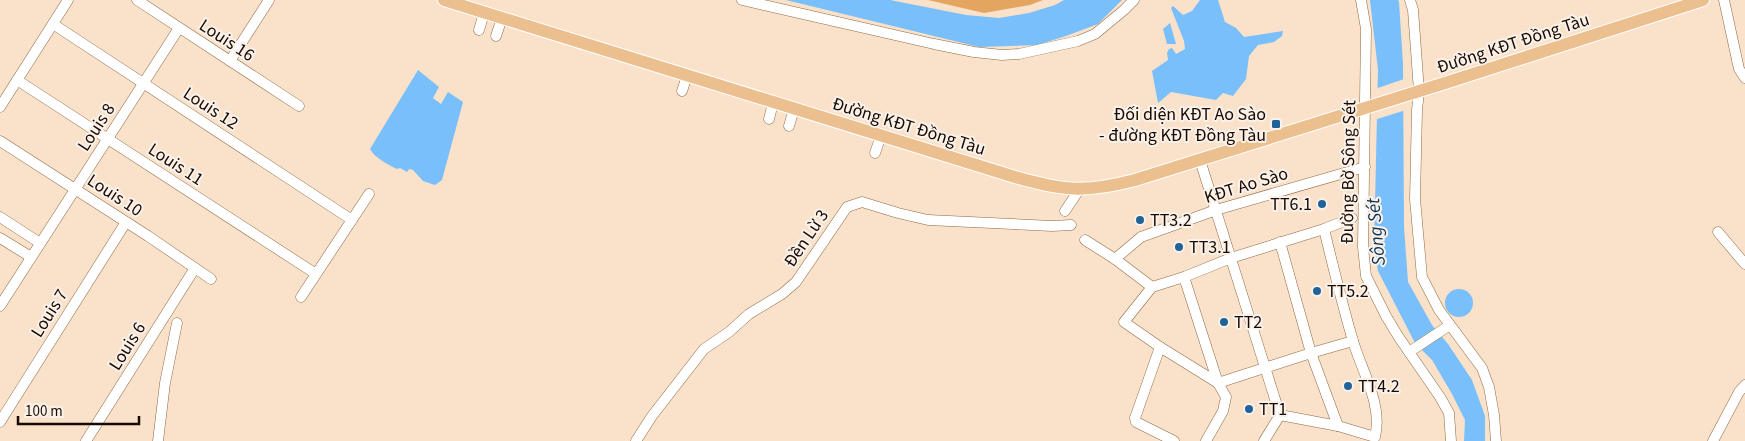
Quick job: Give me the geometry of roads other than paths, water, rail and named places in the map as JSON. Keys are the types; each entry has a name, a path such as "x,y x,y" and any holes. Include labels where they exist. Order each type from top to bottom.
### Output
{"main road":[{"name":"Đường KĐT Đồng Tàu","path":"444,0 1044,186 1079,190 1121,184 1200,160 1702,0"}],"street":[{"path":"0,106 68,0"},
{"name":"Louis 16","path":"137,0 299,106"},
{"path":"230,61 269,0"},
{"path":"742,0 934,44 974,52 1002,55 1019,54 1078,41 1094,34 1134,0"},
{"name":"Đường Bờ Sông Sét","path":"1361,0 1366,29 1368,106 1364,167 1363,247 1366,276 1386,316 1413,349 1449,413 1450,441"},
{"path":"1410,0 1413,10 1413,93 1416,110 1415,199 1422,277 1439,310 1482,368 1489,387 1496,441"},
{"path":"1724,0 1739,69 1745,78"},
{"path":"479,30 484,13"},
{"path":"496,36 502,18"},
{"name":"Louis 12","path":"53,24 352,220"},
{"name":"Louis 8","path":"0,305 179,28"},
{"path":"682,91 687,76"},
{"name":"Louis 11","path":"17,80 316,274"},
{"path":"768,119 773,103"},
{"path":"789,126 794,110"},
{"path":"876,153 881,136"},
{"name":"Louis 10","path":"0,141 211,279"},
{"path":"1200,160 1280,414 1264,441"},
{"name":"KĐT Ao Sào","path":"1115,259 1142,236 1216,210 1364,167"},
{"path":"1065,211 1079,190"},
{"path":"301,297 369,194"},
{"name":"Đền Lừ 3","path":"636,441 652,416 704,350 729,332 749,314 782,294 796,282 847,206 862,202 928,220 1052,226 1071,225"},
{"path":"0,218 40,243"},
{"path":"1352,218 1324,229 1231,258 1184,277 1152,287 1124,322 1218,383 1353,341"},
{"name":"Louis 7","path":"0,422 126,222"},
{"path":"1280,414 1338,426 1375,437 1378,424 1377,409 1353,341 1324,229"},
{"path":"1718,232 1745,264"},
{"path":"0,238 31,258"},
{"path":"1085,240 1115,259 1152,287"},
{"path":"1280,242 1311,353 1338,426"},
{"name":"Louis 6","path":"86,441 195,268"},
{"path":"1184,277 1218,383 1226,397 1223,411 1206,441"},
{"path":"158,441 167,371 177,324"},
{"path":"1413,349 1450,325"},
{"path":"1160,347 1135,418 1136,422 1174,441"},
{"name":"Đền Lừ 3","path":"641,441 670,403 687,372"},
{"path":"1713,441 1743,392"}],"water":[{"path":"786,0 890,0 966,15 999,18 1029,13 1055,5 1064,0 1122,0 1098,24 1066,36 1037,45 979,47"},
{"path":"1200,0 1218,0 1225,22 1236,28 1244,37 1283,31 1282,36 1274,42 1258,45 1249,56 1246,79 1233,96 1223,93 1216,100 1171,92 1158,103 1152,71 1168,60 1167,53 1169,49 1172,48 1176,54 1185,49 1184,41 1171,8 1173,6 1183,15 1192,11"},
{"name":"Sông Sét","path":"1370,0 1398,0 1399,2 1403,64 1404,227 1408,282 1432,325 1448,344 1472,380 1485,416 1485,441 1464,441 1465,420 1452,394 1432,360 1415,343 1378,271 1374,249 1378,70"},
{"path":"1170,23 1176,44 1167,44 1163,29"},
{"path":"418,70 439,87 433,98 441,104 448,92 463,102 442,180 435,185 423,181 413,170 409,169 407,172 400,168 397,169 378,158 370,149"},
{"path":"1459,289 1469,293 1473,303 1469,313 1459,317 1449,313 1445,303 1449,293"}],"place":[{"name":"Đối diện KĐT Ao Sào - đường KĐT Đồng Tàu","path":"1276,124"},
{"name":"TT6.1","path":"1322,204"},
{"name":"TT3.2","path":"1140,220"},
{"name":"TT3.1","path":"1179,247"},
{"name":"TT5.2","path":"1317,291"},
{"name":"TT2","path":"1224,322"},
{"name":"TT4.2","path":"1348,386"},
{"name":"TT1","path":"1249,409"}]}
